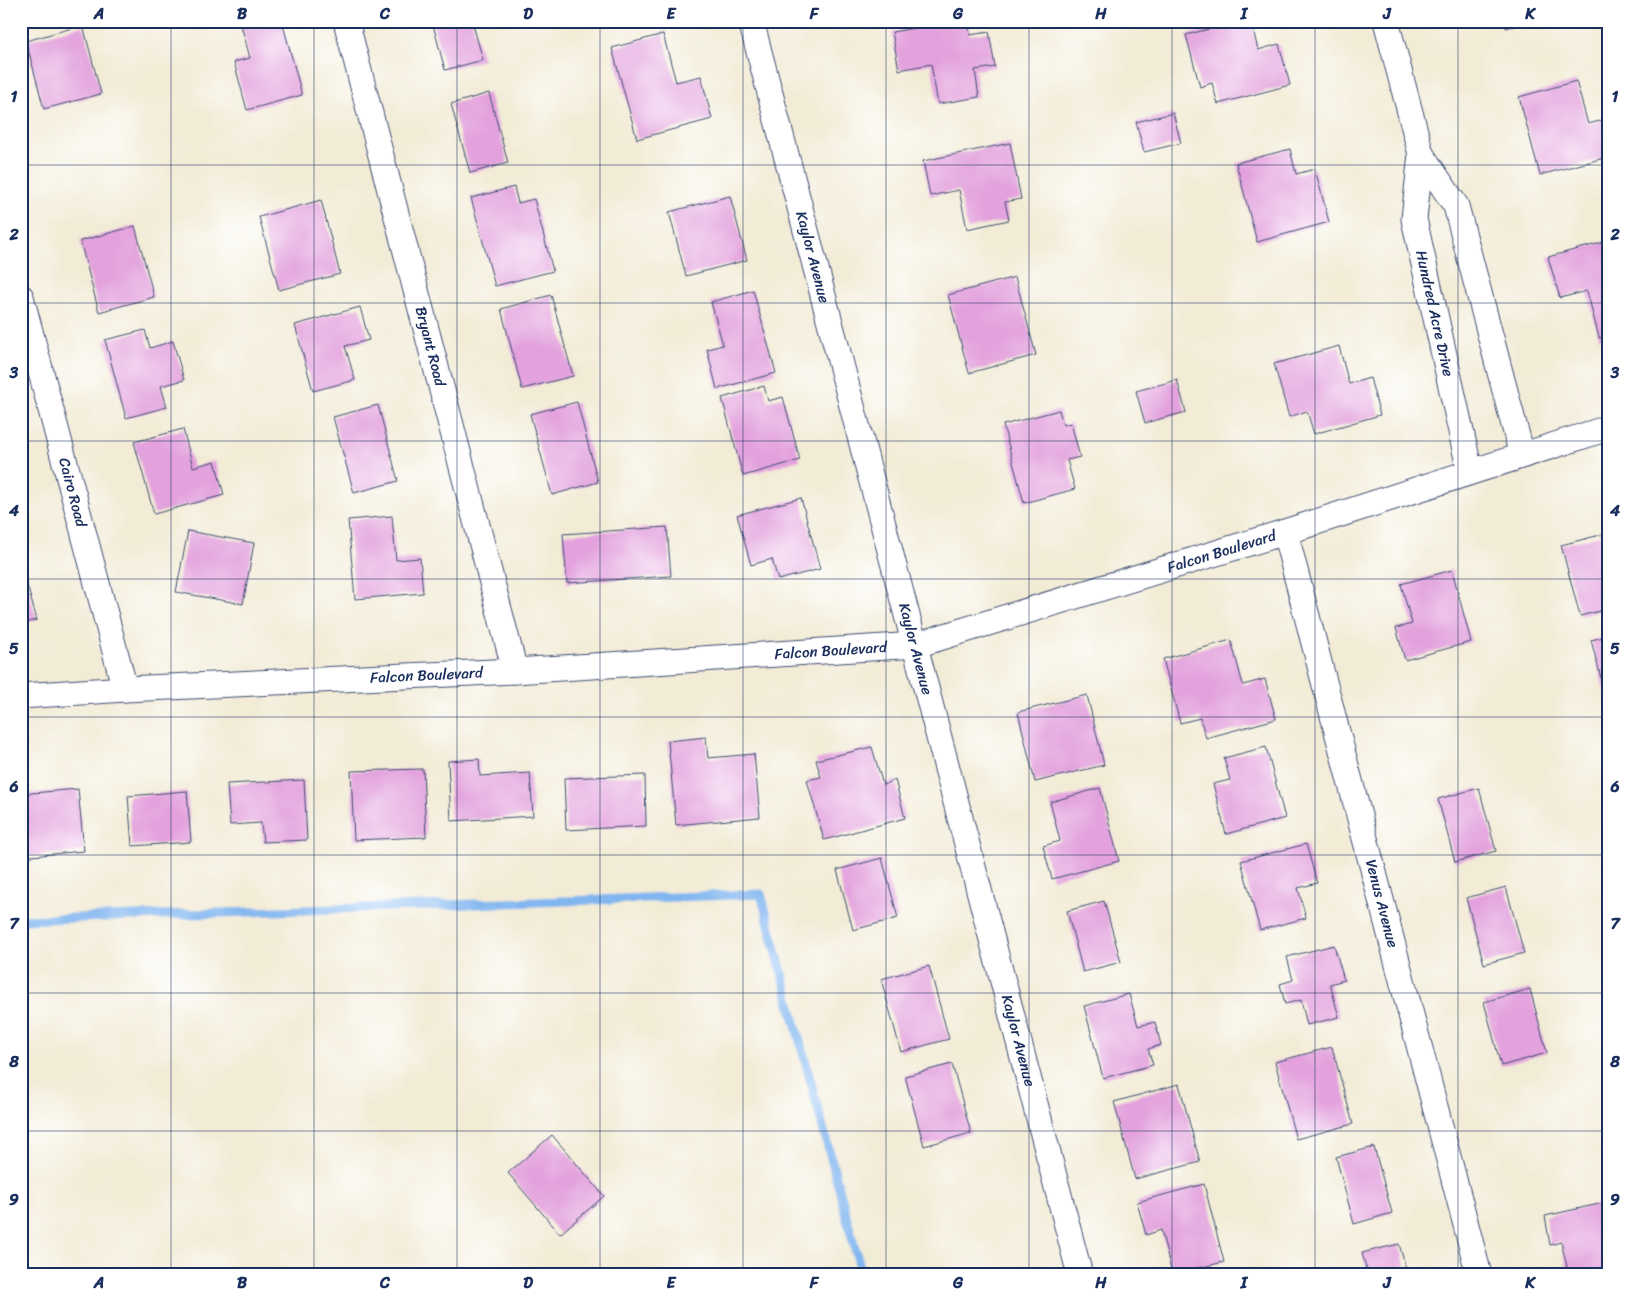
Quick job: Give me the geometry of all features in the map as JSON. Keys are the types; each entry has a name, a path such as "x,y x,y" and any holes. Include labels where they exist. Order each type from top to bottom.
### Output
{"street":[{"name":"Bryant Road","path":"346,21 515,671"},
{"name":"Kaylor Avenue","path":"751,21 1080,1275"},
{"name":"Hundred Acre Drive","path":"1386,21 1421,154 1456,206 1522,455"},
{"name":"Hundred Acre Drive","path":"1421,154 1414,219 1470,472"},
{"name":"Cairo Road","path":"21,297 125,689"},
{"name":"Falcon Boulevard","path":"21,696 125,689 515,671 916,645 1285,532 1608,428"},
{"name":"Venus Avenue","path":"1285,532 1479,1275"}],"building":[{"path":"256,21 282,21 302,95 247,110 234,62 250,58 241,25"},
{"path":"432,21 472,21 483,60 445,70"},
{"path":"954,21 968,21 970,35 989,32 995,67 975,70 979,97 938,104 931,64 899,70 892,32"},
{"path":"1239,21 1251,21 1258,50 1279,44 1290,85 1218,104 1212,83 1200,87 1186,35"},
{"path":"1504,21 1528,21 1528,22 1506,28"},
{"path":"83,25 101,94 44,109 26,41"},
{"path":"663,34 676,82 701,76 712,119 637,139 612,48"},
{"path":"1576,81 1588,124 1608,119 1608,157 1540,175 1519,97"},
{"path":"489,93 508,163 470,173 451,104"},
{"path":"1173,113 1181,143 1144,152 1136,122"},
{"path":"1010,143 1021,199 1005,202 1009,220 967,229 959,190 930,196 923,161"},
{"path":"1290,149 1296,174 1315,169 1329,222 1257,242 1236,163"},
{"path":"514,187 518,203 534,199 553,271 495,286 471,198"},
{"path":"730,196 747,260 686,276 669,212"},
{"path":"321,200 340,274 279,290 259,217"},
{"path":"135,226 154,297 99,312 80,241"},
{"path":"1608,241 1608,336 1599,338 1587,291 1560,298 1548,257"},
{"path":"1015,277 1036,355 969,373 948,295"},
{"path":"753,290 776,373 717,389 707,349 723,345 711,302"},
{"path":"551,295 573,376 522,389 501,309"},
{"path":"360,307 369,340 345,346 355,380 313,391 295,325"},
{"path":"145,330 150,348 173,341 184,380 161,386 167,407 126,418 105,340"},
{"path":"1339,346 1349,384 1370,378 1380,415 1314,434 1307,411 1289,417 1274,364"},
{"path":"1177,380 1186,412 1145,423 1136,391"},
{"path":"764,386 768,401 783,397 800,460 743,476 722,398"},
{"path":"577,402 598,482 552,495 530,414"},
{"path":"378,405 398,481 354,493 333,417"},
{"path":"1059,410 1063,425 1071,423 1080,457 1067,460 1075,489 1024,503 1003,425"},
{"path":"183,429 193,467 215,461 224,495 154,514 134,442"},
{"path":"801,498 820,569 778,580 772,559 751,565 737,515"},
{"path":"392,516 396,560 420,558 423,593 355,599 348,520"},
{"path":"667,527 671,576 567,583 563,534"},
{"path":"188,531 254,543 243,604 176,592"},
{"path":"1608,533 1608,609 1580,616 1561,545"},
{"path":"21,564 37,620 21,624"},
{"path":"1452,570 1471,642 1405,660 1396,628 1412,624 1401,584"},
{"path":"1608,636 1608,701 1607,701 1591,640"},
{"path":"1231,640 1243,685 1265,679 1276,719 1206,738 1200,718 1180,723 1163,659"},
{"path":"1087,695 1104,765 1035,782 1018,712"},
{"path":"706,737 708,758 754,754 760,817 676,825 668,741"},
{"path":"872,747 883,785 895,780 905,818 824,840 807,780 821,777 816,760"},
{"path":"1266,747 1285,818 1226,834 1213,784 1230,780 1224,758"},
{"path":"479,759 480,776 530,773 533,816 451,821 448,761"},
{"path":"423,769 426,837 354,840 351,771"},
{"path":"645,775 646,826 566,830 564,778"},
{"path":"304,780 307,840 263,842 261,823 230,825 227,784"},
{"path":"1100,788 1119,861 1052,879 1043,846 1060,841 1050,802"},
{"path":"1479,788 1496,851 1455,862 1438,799"},
{"path":"78,789 84,851 21,857 21,794"},
{"path":"187,791 191,842 132,846 128,796"},
{"path":"1306,844 1317,883 1298,888 1306,918 1260,930 1241,861"},
{"path":"882,858 898,918 853,930 837,870"},
{"path":"1506,887 1524,953 1484,964 1466,898"},
{"path":"1104,901 1121,962 1083,972 1067,911"},
{"path":"1334,945 1344,980 1330,984 1339,1017 1307,1025 1301,1000 1285,1004 1280,984 1293,980 1287,957"},
{"path":"929,966 949,1039 901,1052 881,979"},
{"path":"1530,989 1547,1053 1501,1066 1484,1002"},
{"path":"1129,994 1138,1026 1155,1022 1161,1045 1148,1049 1153,1065 1103,1078 1084,1006"},
{"path":"1332,1047 1353,1124 1296,1139 1275,1062"},
{"path":"952,1064 971,1133 924,1146 905,1076"},
{"path":"1179,1084 1200,1162 1135,1179 1114,1102"},
{"path":"552,1135 604,1196 560,1234 508,1173"},
{"path":"1374,1147 1392,1213 1354,1224 1336,1157"},
{"path":"1204,1184 1224,1262 1172,1274 1161,1230 1146,1235 1137,1202"},
{"path":"1608,1202 1608,1270 1588,1275 1569,1275 1561,1242 1550,1245 1545,1216"},
{"path":"1399,1244 1408,1275 1368,1275 1362,1253"}],"waterway":[{"path":"21,920 761,894 862,1275"}]}
